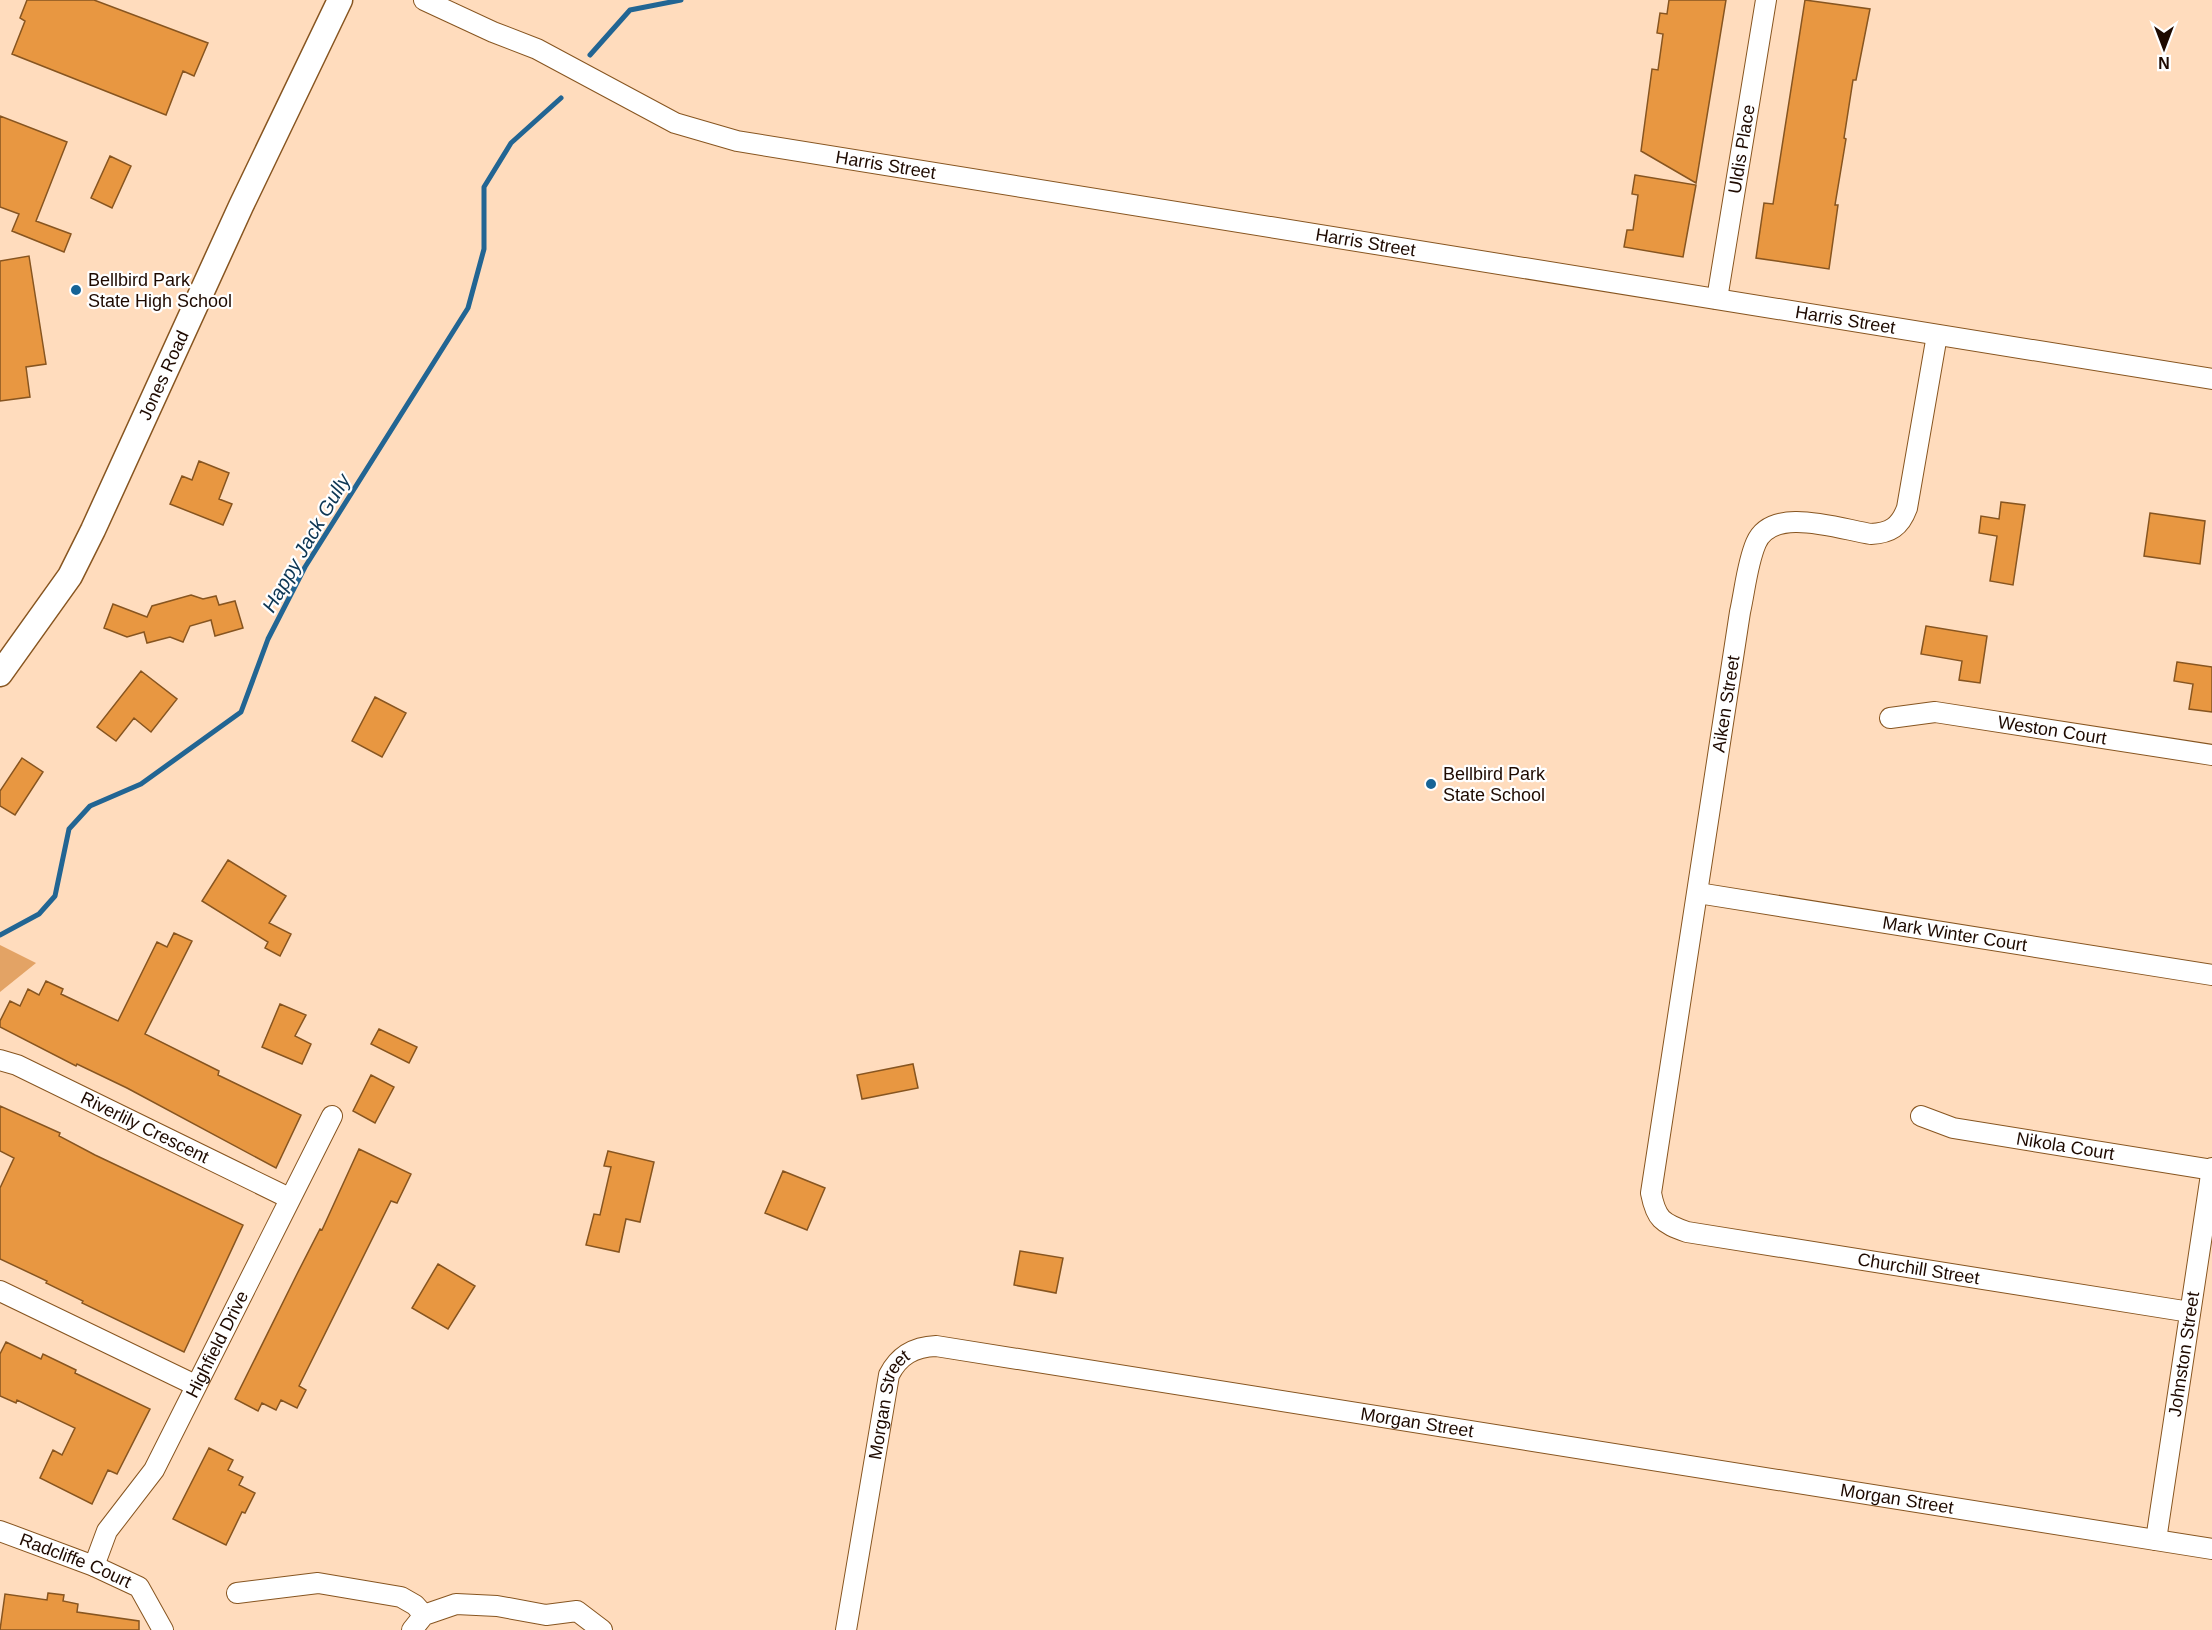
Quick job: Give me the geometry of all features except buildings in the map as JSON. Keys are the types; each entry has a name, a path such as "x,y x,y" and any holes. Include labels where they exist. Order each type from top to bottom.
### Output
{"street":[{"name":"Jones Road","path":"0,674 70,576 89,539 241,206 340,0"},
{"name":"Harris Street","path":"424,0 493,32 537,49 675,123 737,141 2212,379"},
{"name":"Harris Street","path":"453,0 500,22 537,49"},
{"name":"Uldis Place","path":"1717,299 1766,0"},
{"name":"Aiken Street","path":"1655,1211 1651,1193 1740,612 1756,542 1763,531 1784,521 1871,534 1884,533 1895,528 1902,520 1907,508 1937,335"},
{"name":"Weston Court","path":"1890,718 1935,712 2212,755"},
{"name":"Mark Winter Court","path":"1698,893 2212,975"},
{"name":"Riverlily Crescent","path":"0,1060 17,1065 289,1198"},
{"name":"Highfield Drive","path":"94,1566 107,1531 154,1470 332,1116"},
{"name":"Nikola Court","path":"1921,1116 1953,1128 2212,1169"},
{"name":"Johnston Street","path":"2156,1540 2212,1169"},
{"name":"Churchill Street","path":"1655,1211 1665,1224 1686,1232 2190,1312"},
{"path":"0,1291 195,1385"},
{"name":"Morgan Street","path":"846,1630 886,1383 898,1360 909,1351 926,1346 967,1350 2212,1549"},
{"name":"Radcliffe Court","path":"0,1531 94,1566 139,1587 163,1630"},
{"path":"237,1593 318,1582 402,1597 415,1605 418,1623 456,1604 497,1606 546,1615 578,1611 602,1630"}],"shaded area":[{"path":"0,945 36,963 0,992"}],"waterway":[{"name":"Happy Jack Gully","path":"590,55 630,10 681,0"},
{"name":"Happy Jack Gully","path":"0,935 39,914 55,896 69,829 90,806 141,784 241,712 268,639 305,567 468,308 484,249 484,187 511,143 561,98"}],"place":[{"name":"Bellbird Park State High School","path":"76,290"},
{"name":"Bellbird Park State School","path":"1431,784"}]}
